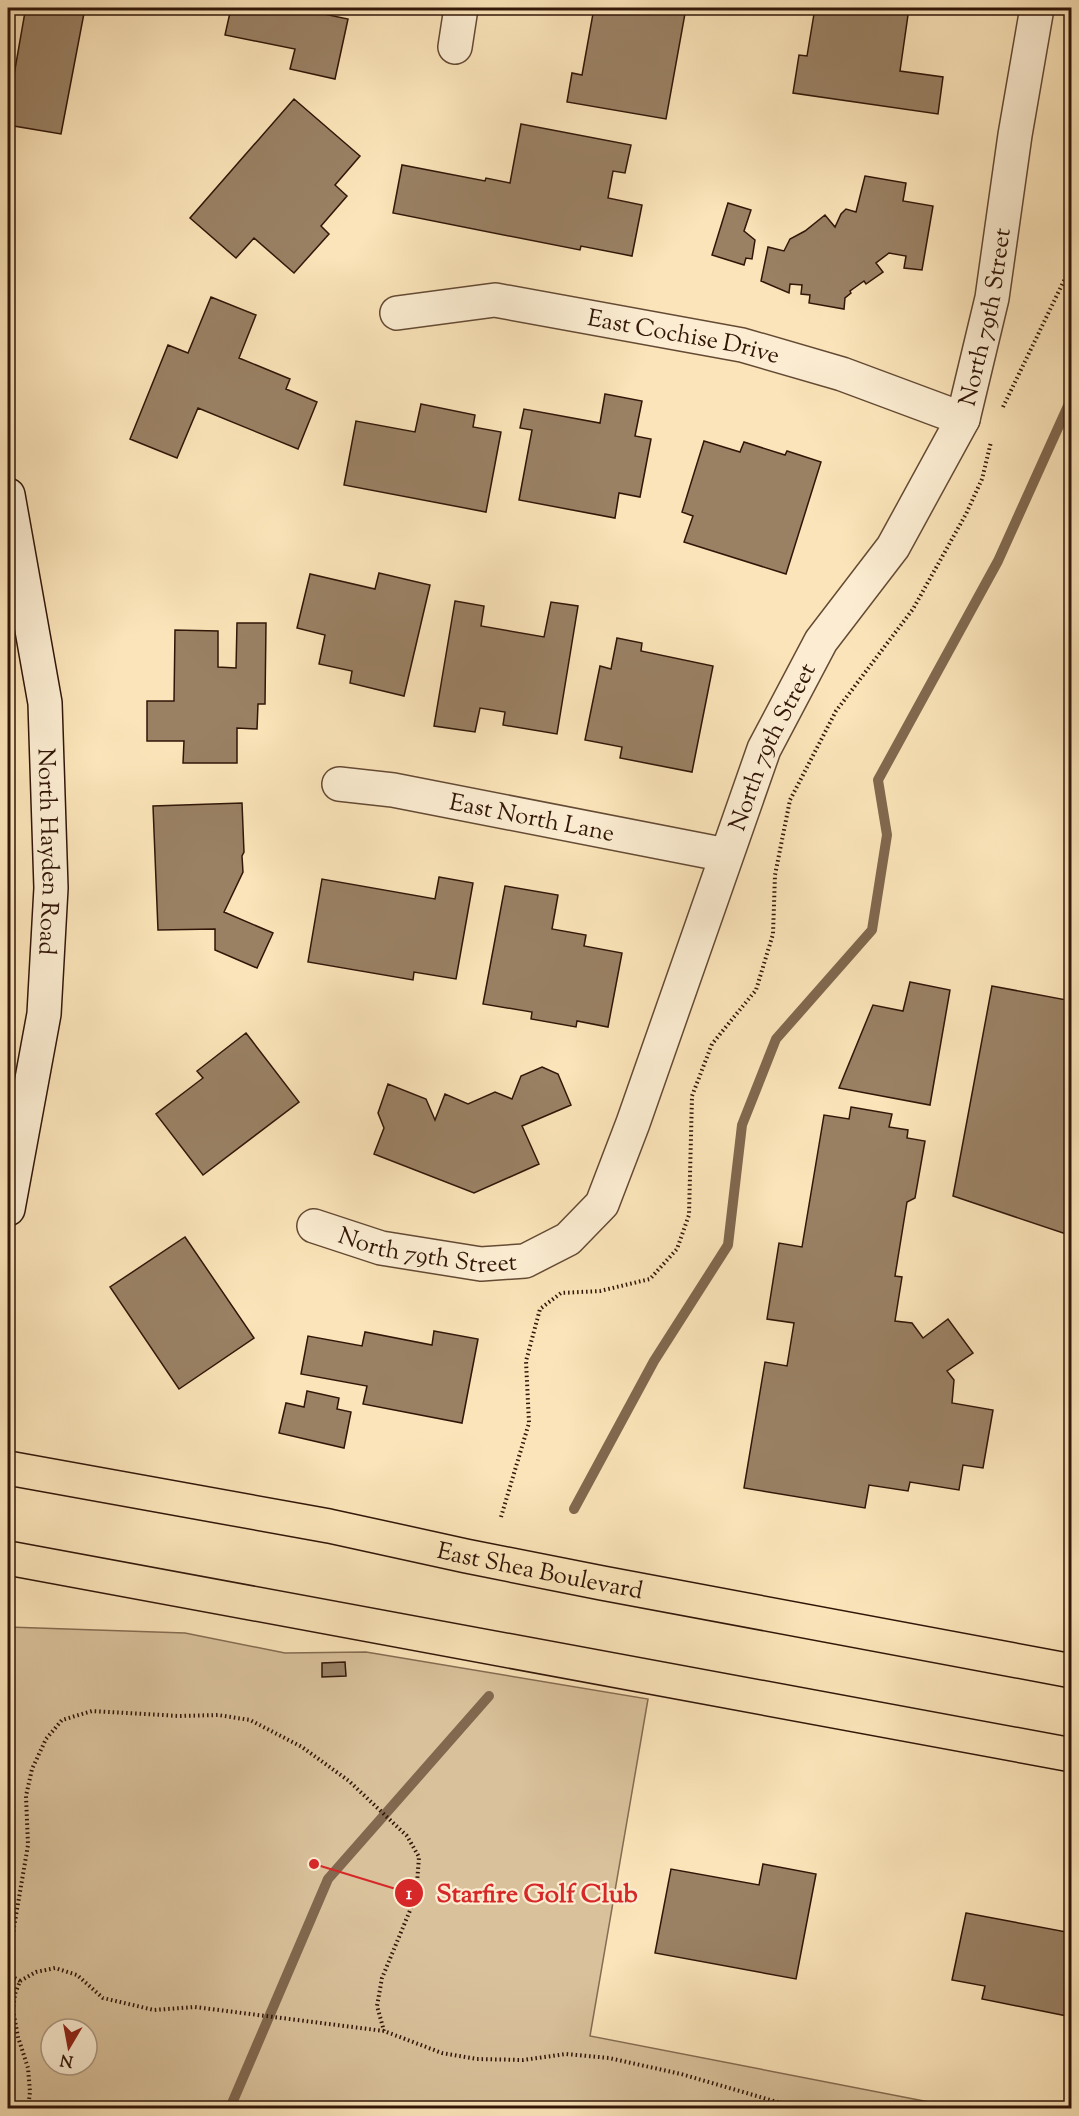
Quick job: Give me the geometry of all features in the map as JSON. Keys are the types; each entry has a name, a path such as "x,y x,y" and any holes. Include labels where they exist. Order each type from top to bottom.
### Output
{"main road":[{"name":"East Shea Boulevard","path":"8,1468 329,1526 602,1583 1071,1671"},
{"path":"8,1558 1071,1755"}],"street":[{"path":"454,47 461,8"},
{"name":"North 79th Street","path":"314,1226 381,1248 481,1264 525,1261 568,1239 602,1204 633,1123 764,749 822,641 893,547 963,419 992,298 1015,135 1037,8"},
{"name":"East Cochise Drive","path":"397,313 495,300 742,345 842,374 963,419"},
{"name":"North Hayden Road","path":"8,495 45,703 51,888 44,1014 8,1209"},
{"name":"East North Lane","path":"339,784 393,790 726,855"}],"path":[{"path":"998,417 1071,264"},
{"path":"501,1516 529,1423 526,1360 540,1309 561,1293 600,1291 650,1279 677,1249 689,1215 692,1096 712,1044 756,990 773,934 775,875 790,800 836,711 913,609 966,514 982,479 993,438"},
{"path":"20,1981 13,1977 10,1966 28,1845 26,1797 32,1769 46,1739 62,1719 92,1711 179,1716 218,1715 250,1720 302,1747 349,1780 407,1836 419,1857 416,1896 382,1978 377,2006 384,2031"},
{"path":"28,2109 30,2092 28,2068 18,2037 13,2010 15,1994 20,1981 36,1972 55,1968 77,1975 103,1998 154,2010 195,2007 384,2031 442,2054 477,2059 523,2060 566,2054 609,2058 681,2074 798,2109"}],"shaded area":[{"path":"8,1627 185,1633 285,1653 366,1652 648,1699 590,2036 960,2108 8,2108"}],"building":[{"path":"8,8 85,8 61,134 8,125 8,109 25,12"},
{"path":"231,8 321,8 319,13 348,19 335,79 290,69 295,49 225,35"},
{"path":"594,8 686,8 666,119 567,102 572,73 582,75"},
{"path":"815,8 909,8 900,71 943,77 938,114 793,93 799,55 807,56"},
{"path":"294,99 360,156 335,185 347,196 321,226 329,234 294,273 254,238 236,258 190,218"},
{"path":"521,124 631,145 625,173 613,171 608,198 642,205 632,256 581,246 580,250 393,213 402,165 485,181 486,178 510,183"},
{"path":"865,176 906,183 903,201 933,206 922,270 904,268 906,256 889,253 876,263 883,272 866,284 864,281 850,291 851,293 845,298 844,309 809,303 810,295 801,294 802,285 790,284 789,293 761,281 768,247 784,251 790,239 805,231 825,215 835,227 846,209 856,212"},
{"path":"728,203 751,210 744,231 755,240 752,259 746,258 744,265 712,255"},
{"path":"211,297 256,315 239,358 290,379 286,389 317,402 298,449 198,408 177,458 130,439 168,345 188,353"},
{"path":"605,394 642,401 635,436 651,439 640,497 619,493 615,518 519,500 532,430 520,428 524,409 600,423"},
{"path":"421,404 475,415 473,427 501,432 486,512 344,485 356,421 415,432"},
{"path":"704,441 740,452 744,442 785,455 787,451 821,462 786,574 684,542 693,516 682,512"},
{"path":"379,573 430,585 404,696 350,683 352,671 319,664 325,635 297,628 310,574 375,589"},
{"path":"455,601 484,606 481,626 544,637 551,602 578,606 557,734 503,725 505,712 480,708 475,732 434,726"},
{"path":"237,623 266,623 265,704 258,704 257,729 237,728 237,763 183,763 184,741 147,741 147,701 174,701 175,630 218,631 218,667 236,668"},
{"path":"617,638 642,643 641,651 713,666 692,772 620,758 622,747 585,740 600,666 611,669"},
{"path":"242,803 243,872 224,912 273,933 257,968 215,950 215,929 158,930 153,806"},
{"path":"439,877 473,883 456,979 414,972 413,980 308,962 322,879 435,899"},
{"path":"505,886 558,895 552,929 586,935 584,946 622,953 608,1027 577,1021 576,1027 531,1019 532,1012 483,1004"},
{"path":"910,982 950,990 930,1105 839,1088 873,1005 903,1011"},
{"path":"992,986 1072,1001 1072,1236 953,1196"},
{"path":"246,1033 299,1102 203,1175 156,1114 203,1078 197,1071"},
{"path":"542,1067 558,1074 571,1105 522,1126 539,1164 474,1193 374,1154 384,1128 378,1113 388,1084 426,1099 435,1120 445,1094 468,1104 495,1092 512,1099 521,1076"},
{"path":"851,1107 892,1114 889,1127 908,1130 907,1138 925,1141 915,1198 907,1202 895,1276 902,1277 895,1321 912,1323 923,1338 948,1319 973,1353 947,1371 954,1380 952,1403 993,1410 983,1468 963,1465 959,1490 910,1482 908,1491 869,1485 865,1508 744,1488 765,1362 787,1366 794,1323 767,1319 779,1243 802,1247 824,1115 849,1119"},
{"path":"185,1237 254,1338 179,1389 110,1287"},
{"path":"434,1331 478,1339 462,1423 363,1404 367,1386 301,1374 308,1336 362,1346 365,1332 432,1345"},
{"path":"307,1391 339,1398 337,1409 351,1412 344,1448 279,1433 286,1403 304,1407"},
{"path":"345,1662 346,1676 322,1677 322,1663"},
{"path":"763,1864 816,1874 796,1979 655,1953 671,1869 759,1885"},
{"path":"966,1913 1072,1933 1072,2017 982,1999 985,1986 952,1980"}],"waterway":[{"path":"574,1509 654,1361 728,1245 742,1125 776,1039 872,930 887,835 878,780 998,561 1072,397"},
{"path":"230,2108 328,1879 489,1696"}],"place":[{"name":"Starfire Golf Club","path":"314,1864"}]}
